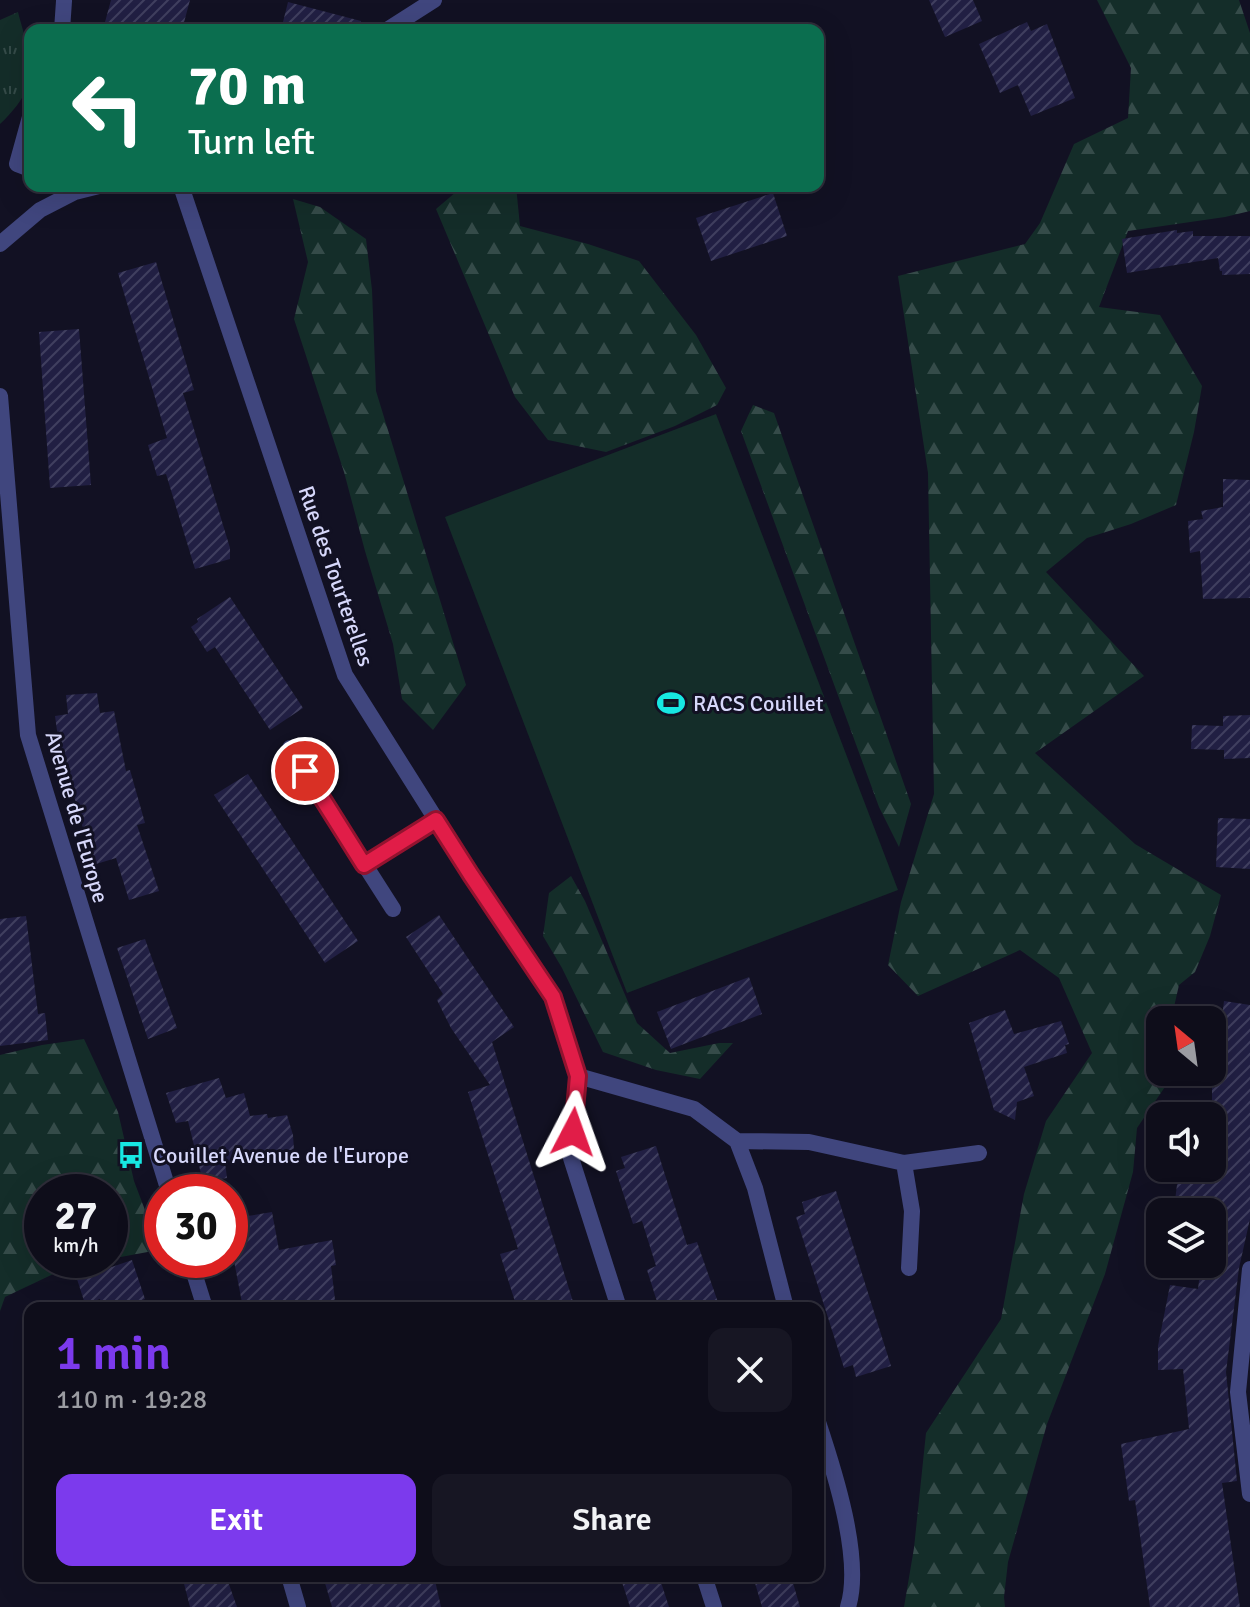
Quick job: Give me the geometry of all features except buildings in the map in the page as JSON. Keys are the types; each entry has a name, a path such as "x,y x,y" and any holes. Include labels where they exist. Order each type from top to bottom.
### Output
{"street":[{"path":"396,24 434,0"},
{"path":"62,24 64,1"},
{"path":"24,139 17,164 24,167"},
{"path":"0,244 65,192"},
{"name":"Rue des Tourterelles","path":"183,192 345,675 471,875 553,997 578,1076 571,1158 617,1302"},
{"name":"Avenue de l'Europe","path":"0,396 28,735 163,1174"},
{"path":"290,748 393,909"},
{"path":"364,865 436,820"},
{"path":"578,1076 694,1109 737,1141 755,1188 784,1302"},
{"path":"737,1141 809,1142 904,1163 979,1153"},
{"path":"904,1163 912,1211 909,1268"},
{"path":"1250,1269 1238,1392 1250,1494"},
{"path":"196,1278 203,1302"},
{"path":"824,1444 852,1549 848,1607"},
{"path":"291,1582 298,1607"},
{"path":"706,1582 714,1607"}],"green space":[{"path":"1097,0 1239,0 1250,33 1250,211 1128,231 1099,307 1160,315 1202,386 1194,432 1176,505 1087,538 1046,572 1144,676 1035,753 1135,844 1221,895 1210,936 1195,972 1179,985 1174,1006 1146,1006 1146,1086 1166,1086 1155,1102 1146,1102 1146,1115 1137,1128 1133,1172 1105,1274 1047,1424 1008,1562 1005,1607 904,1607 914,1548 926,1433 1001,1319 1024,1194 1046,1121 1092,1053 1059,978 1020,950 918,996 888,965 901,902 934,794 928,473 898,276 1025,244 1040,223 1074,144 1128,118 1131,68"},
{"path":"18,12 24,37 24,94 0,124 0,20"},
{"path":"456,192 517,192 520,226 639,261 696,335 726,388 717,405 675,426 606,452 548,440 515,397 436,209"},
{"path":"293,199 320,207 366,239 372,290 376,391 466,685 433,730 402,699 393,644 344,472 294,319 308,262"},
{"path":"753,405 774,413 911,804 899,847 879,807 741,431"},
{"name":"RACS Couillet","path":"716,414 898,890 627,993 445,517"},
{"path":"571,876 585,901 637,1023 670,1053 733,1043 700,1079 656,1070 603,1052 543,936 549,893"},
{"path":"84,1039 118,1112 134,1181 144,1207 144,1253 128,1256 128,1174 24,1174 24,1278 45,1278 5,1297 0,1311 0,1055"}],"place":[{"name":"RACS Couillet","path":"671,703"},
{"name":"Couillet Avenue de l'Europe","path":"131,1155"}],"route":[{"path":"305,771 364,865 436,820 553,997 578,1076 573,1132"}]}
